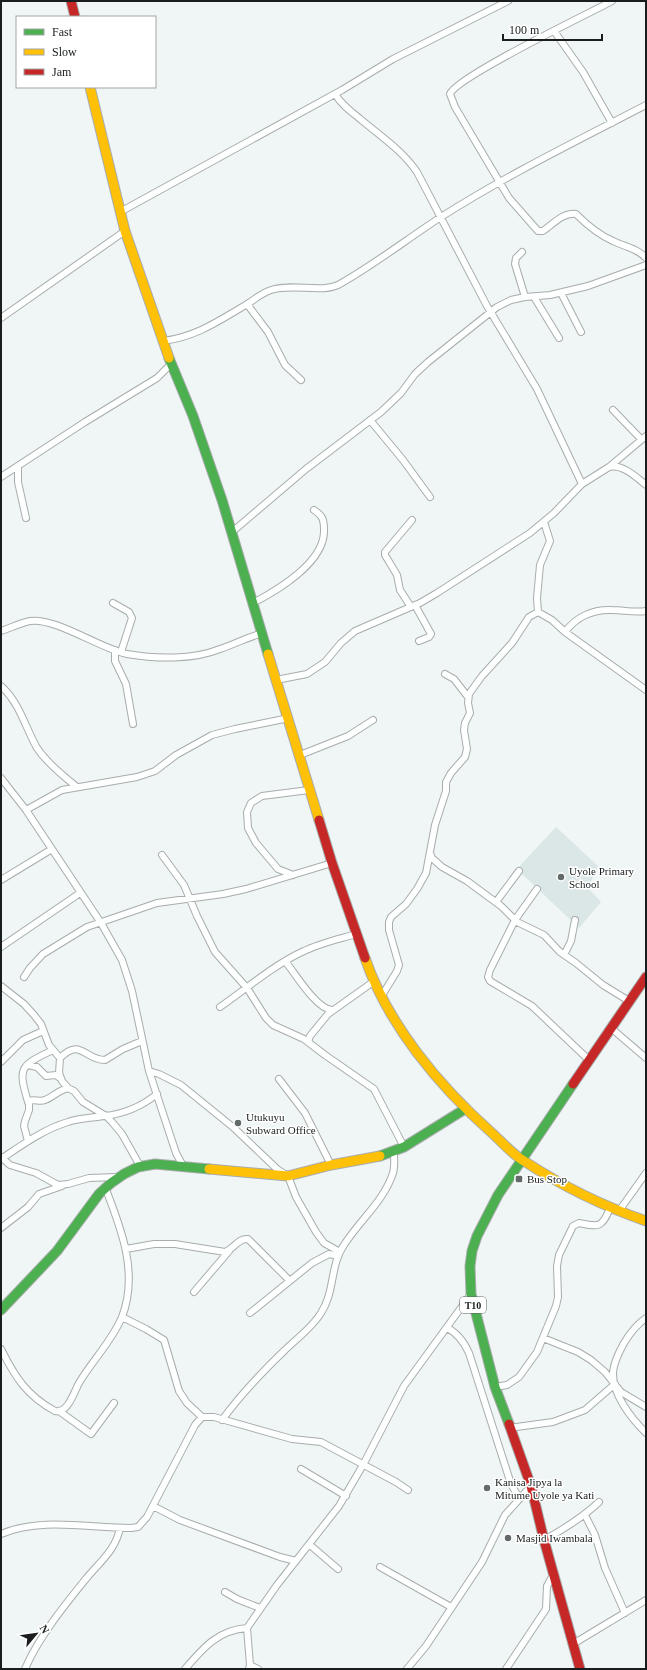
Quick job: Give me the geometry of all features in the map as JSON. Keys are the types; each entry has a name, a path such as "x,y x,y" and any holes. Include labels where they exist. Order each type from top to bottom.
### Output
{"main road":[{"path":"71,1 75,16"},
{"path":"90,88 124,231 171,364 192,416 222,500 332,863 373,982 406,1037 442,1085 465,1109 522,1160 555,1180 614,1209 646,1221"},
{"name":"T10","path":"580,1669 553,1575 530,1486 495,1387 471,1294 470,1266 472,1251 477,1236 498,1195 646,977"},
{"path":"2,1306 59,1249 105,1187 117,1177 140,1166 155,1164 288,1176 331,1165 374,1158 394,1152 465,1109"}],"street":[{"path":"120,212 335,94 398,56 508,1"},
{"path":"612,1 475,73 451,91 450,98 509,198 538,231 543,231 561,218 576,214 602,235 632,248 646,258"},
{"path":"554,31 583,72 612,123"},
{"path":"335,94 342,103 412,164 442,216 490,311 537,388 582,484"},
{"path":"163,341 196,333 269,290 278,288 329,288 338,285 442,216 500,182 563,147 646,105"},
{"path":"1,318 124,231"},
{"path":"522,252 516,258 515,264 525,297"},
{"path":"232,532 301,473 391,403 415,374 490,311 504,303 525,297 561,293 600,283 646,265"},
{"path":"561,293 581,332"},
{"path":"534,297 559,338"},
{"path":"247,304 268,332 285,365 301,380"},
{"path":"1,477 102,411 157,378 171,364"},
{"path":"276,680 307,674 324,662 340,643 355,632 413,606 498,554 544,522 582,484 609,467 644,438 613,410"},
{"path":"370,420 403,460 430,497"},
{"path":"18,466 18,482 26,518"},
{"path":"609,467 615,466 621,468 646,485"},
{"path":"253,603 291,580 309,563 321,547 325,537 325,522 314,510"},
{"path":"412,520 385,552 385,555 397,575 400,590 413,606 430,634 429,637 419,641"},
{"path":"538,612 537,598 540,564 550,541 544,522"},
{"path":"113,603 129,612 132,618 115,661 126,684 133,724"},
{"path":"566,632 571,624 589,613 612,610 630,612 646,611"},
{"path":"538,612 552,620 566,632 646,690"},
{"path":"468,697 476,683 512,643 529,617 538,612"},
{"path":"1,631 30,621 42,622 77,633 118,651 149,656 195,655 220,649 263,633"},
{"path":"381,997 399,965 389,930 389,922 391,917 408,901 417,889 428,867 435,825 446,789 446,782 464,757 467,749 464,730 465,722 470,713 468,697 454,679 445,674"},
{"path":"1,686 15,702 42,754 57,770 77,787"},
{"path":"26,810 56,793 77,787 155,771 176,755 212,735 289,718"},
{"path":"300,755 348,736 373,720"},
{"path":"1,778 26,810 115,946 127,974 132,991 149,1071 176,1153 183,1166"},
{"path":"293,875 278,869 256,843 248,828 247,812 251,803 262,796 310,790"},
{"path":"1,880 52,849"},
{"path":"430,852 432,858 442,867 467,881 496,902 519,924 537,930 544,935 564,955 603,985 629,1001"},
{"path":"162,855 181,879 215,952 247,988 262,1012 273,1025 300,1036 374,1089 404,1147"},
{"path":"24,977 38,958 49,949 87,927 157,903 235,892 332,863"},
{"path":"496,902 518,872"},
{"path":"537,889 514,920 488,977 490,981 532,1006 590,1060"},
{"path":"1,947 80,893"},
{"path":"564,955 571,940 575,920"},
{"path":"220,1007 285,961 310,948 356,934"},
{"path":"285,961 318,1002 325,1009 332,1010"},
{"path":"308,1042 310,1036 332,1010 373,982"},
{"path":"1,986 29,1009 41,1024 53,1050 60,1058 60,1078"},
{"path":"611,1028 646,1058"},
{"path":"1,1062 23,1040 43,1031"},
{"path":"60,1058 69,1051 77,1049 85,1051 94,1058 105,1060 123,1048 142,1041"},
{"path":"28,1141 24,1121 29,1110 22,1073 28,1065 53,1050"},
{"path":"28,1065 37,1068 46,1076 56,1074 68,1088 74,1090 88,1105 106,1116 118,1129 140,1166"},
{"path":"149,1071 172,1080 184,1087 239,1132 277,1169 288,1176 296,1197 316,1232 324,1243 339,1254"},
{"path":"279,1080 305,1113 331,1165"},
{"path":"28,1102 32,1100 44,1101 58,1091 68,1088"},
{"path":"63,1185 58,1185 36,1174 10,1165 1,1158 28,1141 68,1122 106,1116 136,1109 157,1094"},
{"path":"222,1420 252,1382 317,1319 330,1296 339,1254 344,1244 375,1204 388,1182 394,1166 394,1152"},
{"path":"495,1387 507,1384 518,1377 532,1360 543,1338 556,1306 559,1291 558,1261 566,1238 576,1223 594,1226 600,1225 646,1173"},
{"path":"1,1228 28,1207 39,1194 63,1185 89,1178 117,1177"},
{"path":"59,1411 62,1411 67,1405 79,1383 122,1317 128,1285 129,1269 126,1249 105,1187"},
{"path":"194,1292 229,1251 241,1240 248,1239 288,1280"},
{"path":"126,1249 167,1244 183,1245 216,1252 229,1251"},
{"path":"250,1313 308,1265 324,1256 339,1254"},
{"path":"258,1669 250,1667 247,1628 260,1608 296,1561 330,1520 346,1496 404,1386 471,1294"},
{"path":"122,1317 164,1340 180,1391 187,1403 202,1417 222,1420 292,1439 321,1442 408,1490"},
{"path":"646,1318 632,1330 619,1352 613,1371 615,1384 619,1395 631,1416 646,1433"},
{"path":"446,1328 461,1338 469,1353 511,1484 519,1498"},
{"path":"543,1338 580,1352 598,1365 621,1392 646,1407"},
{"path":"1,1350 22,1386 41,1402 59,1411 91,1434 114,1403"},
{"path":"509,1428 553,1422 588,1409 615,1384"},
{"path":"1,1534 12,1529 40,1525 120,1528 138,1527 147,1517 195,1424 202,1417"},
{"path":"301,1469 346,1496"},
{"path":"407,1669 426,1646 482,1562 500,1523 530,1486"},
{"path":"544,1540 586,1515 599,1502"},
{"path":"153,1506 180,1520 273,1555 296,1561"},
{"path":"586,1515 595,1535 605,1568 625,1613"},
{"path":"25,1669 35,1649 58,1614 90,1574 112,1550 117,1540 120,1528"},
{"path":"310,1545 338,1569"},
{"path":"380,1567 451,1607"},
{"path":"506,1669 546,1609 547,1586 553,1575"},
{"path":"225,1592 237,1599 260,1608"},
{"path":"573,1644 646,1600"},
{"path":"185,1669 204,1647 218,1637 235,1629 247,1628"}],"shaded area":[{"path":"556,827 598,866 588,888 601,902 579,928 517,869"}],"traffic: fast":[{"path":"169,358 193,416 222,500 268,654"},
{"path":"509,1424 495,1387 471,1294 470,1266 472,1251 477,1236 498,1195 573,1084"},
{"path":"380,1156 404,1147 465,1109"},
{"path":"1,1310 57,1251 99,1194 124,1174 138,1167 155,1164 209,1169"}],"traffic: slow":[{"path":"90,88 125,231 169,358"},
{"path":"268,654 319,820"},
{"path":"365,958 387,1007 417,1053 453,1095 507,1148 538,1170 568,1187 614,1209 646,1221"},
{"path":"209,1169 288,1176 331,1165 380,1156"}],"traffic: jam":[{"path":"71,1 75,16"},
{"path":"319,820 332,863 365,958"},
{"path":"573,1084 646,977"},
{"path":"509,1424 531,1486 544,1540 580,1669"}],"place":[{"name":"Uyole Primary School","path":"561,877"},
{"name":"Utukuyu Subward Office","path":"238,1123"},
{"name":"Bus Stop","path":"519,1179"},
{"name":"Kanisa Jipya la Mitume Uyole ya Kati","path":"487,1488"},
{"name":"Masjid Iwambala","path":"508,1538"}]}
